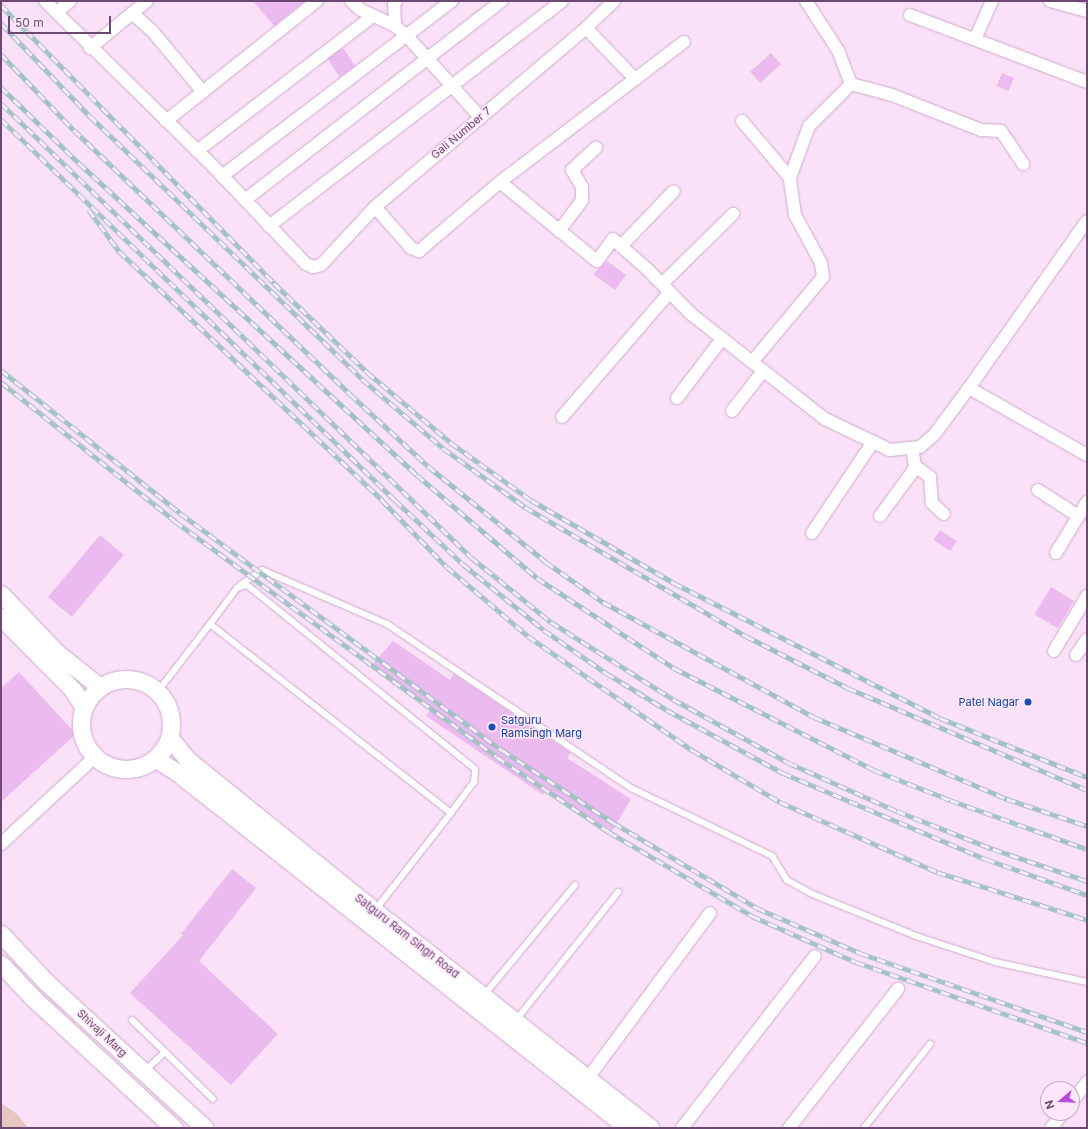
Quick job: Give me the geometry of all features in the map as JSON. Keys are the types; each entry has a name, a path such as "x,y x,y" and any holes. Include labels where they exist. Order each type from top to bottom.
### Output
{"street":[{"path":"45,1 90,48 222,176 269,226 562,1"},
{"path":"57,12 70,1"},
{"path":"90,48 147,1"},
{"path":"166,121 317,1"},
{"path":"351,1 361,10 395,26 407,36 480,117"},
{"path":"395,26 394,3 396,1"},
{"path":"222,176 452,1"},
{"path":"245,200 502,1"},
{"name":"Gali Number 7","path":"269,226 306,264 312,267 321,265 375,207 586,28 614,1"},
{"path":"806,1 839,52 851,84"},
{"path":"975,39 992,1"},
{"path":"1050,1 1087,11"},
{"path":"132,13 153,32 203,92"},
{"path":"910,15 1087,82"},
{"path":"197,151 373,16"},
{"path":"586,28 635,79"},
{"path":"375,207 411,248 419,251 500,182 684,42"},
{"path":"851,84 892,95 981,130 1001,131 1023,164"},
{"path":"752,362 823,277 821,263 795,215 790,178 809,126 851,84"},
{"path":"742,121 790,178"},
{"path":"559,231 582,200 582,187 572,170 596,148"},
{"path":"500,182 597,261 613,239 666,288 691,314 825,419 890,450 920,447 934,435 1087,221"},
{"path":"621,246 674,191"},
{"path":"562,417 666,288 733,214"},
{"path":"677,398 722,339"},
{"path":"732,411 763,371"},
{"path":"969,388 1087,455"},
{"path":"812,533 873,442"},
{"path":"912,448 915,466 930,477 932,503 944,514"},
{"path":"880,516 915,466"},
{"path":"1038,490 1078,516"},
{"path":"1056,553 1087,502"},
{"path":"1,594 57,653 100,687"},
{"path":"1054,651 1087,596"},
{"path":"1,616 72,690 84,708"},
{"path":"1076,655 1087,638"},
{"path":"119,679 140,681 158,691 168,705 172,721 170,738 156,759 136,769 129,769 114,768 95,757 85,743 81,725 84,708 100,687 119,679"},
{"name":"Satguru Ram Singh Road","path":"170,738 188,760 375,911 651,1128"},
{"path":"1,844 95,757"},
{"name":"Satguru Ram Singh Road","path":"156,759 178,773 628,1128"},
{"path":"588,1078 710,913"},
{"name":"Shivaji Marg","path":"1,934 46,982 205,1128"},
{"path":"682,1128 815,956"},
{"name":"Shivaji Marg","path":"1,964 32,997 174,1128"},
{"path":"789,1128 898,989"},
{"path":"1080,1091 1087,1082"}],"lane":[{"path":"158,691 240,585 262,570 387,624 631,788 772,856 787,880 810,893 920,937 995,962 1087,982"},
{"path":"240,585 247,585 475,769 474,782 375,911"},
{"path":"210,624 451,813"},
{"path":"484,996 575,885"},
{"path":"515,1021 618,892"},
{"path":"132,1020 213,1099"},
{"path":"864,1128 930,1044"},
{"path":"144,1072 165,1052"}],"shaded area":[{"path":"1,1103 17,1114 28,1128 1,1128"}],"building":[{"path":"253,1 305,1 274,26"},
{"path":"343,48 355,66 340,77 327,59"},
{"path":"771,53 781,64 760,83 750,72"},
{"path":"1002,73 1014,78 1008,91 997,86"},
{"path":"607,261 626,275 615,290 593,274"},
{"path":"940,530 957,541 950,551 933,540"},
{"path":"100,535 124,555 72,617 48,597"},
{"path":"1051,587 1074,601 1058,628 1035,614"},
{"path":"393,641 450,680 454,674 571,753 567,758 631,799 612,831 546,790 543,795 426,716 431,709 371,666"},
{"path":"19,672 76,734 1,802 1,688"},
{"path":"232,869 256,888 199,961 278,1034 231,1085 130,993 183,935 181,934"}],"railway":[{"path":"1,5 274,283 367,372 450,442 531,500 674,583 940,718 1087,777"},
{"path":"1,23 90,116 362,379 443,448 525,507 746,636 848,688 1087,790"},
{"path":"1,54 74,130 350,394 428,466 546,562 603,602 814,717 1007,799 1087,826"},
{"path":"1,87 79,163 417,475 537,578 674,668 874,770 950,800 1087,849"},
{"path":"1,103 471,557 551,622 673,699 789,763 897,811 993,849 1087,881"},
{"path":"1,119 463,564 544,630 606,673 667,710 783,773 986,859 1087,895"},
{"path":"89,210 119,251 382,500 447,567 528,636 692,750 780,802 937,872 1087,920"},
{"path":"1,370 180,513 502,750 614,823 757,908 860,953 1087,1032"},
{"path":"1,382 175,521 497,757 609,832 752,916 856,962 1087,1043"}],"place":[{"name":"Patel Nagar","path":"1028,702"},
{"name":"Satguru Ramsingh Marg","path":"492,727"}]}
